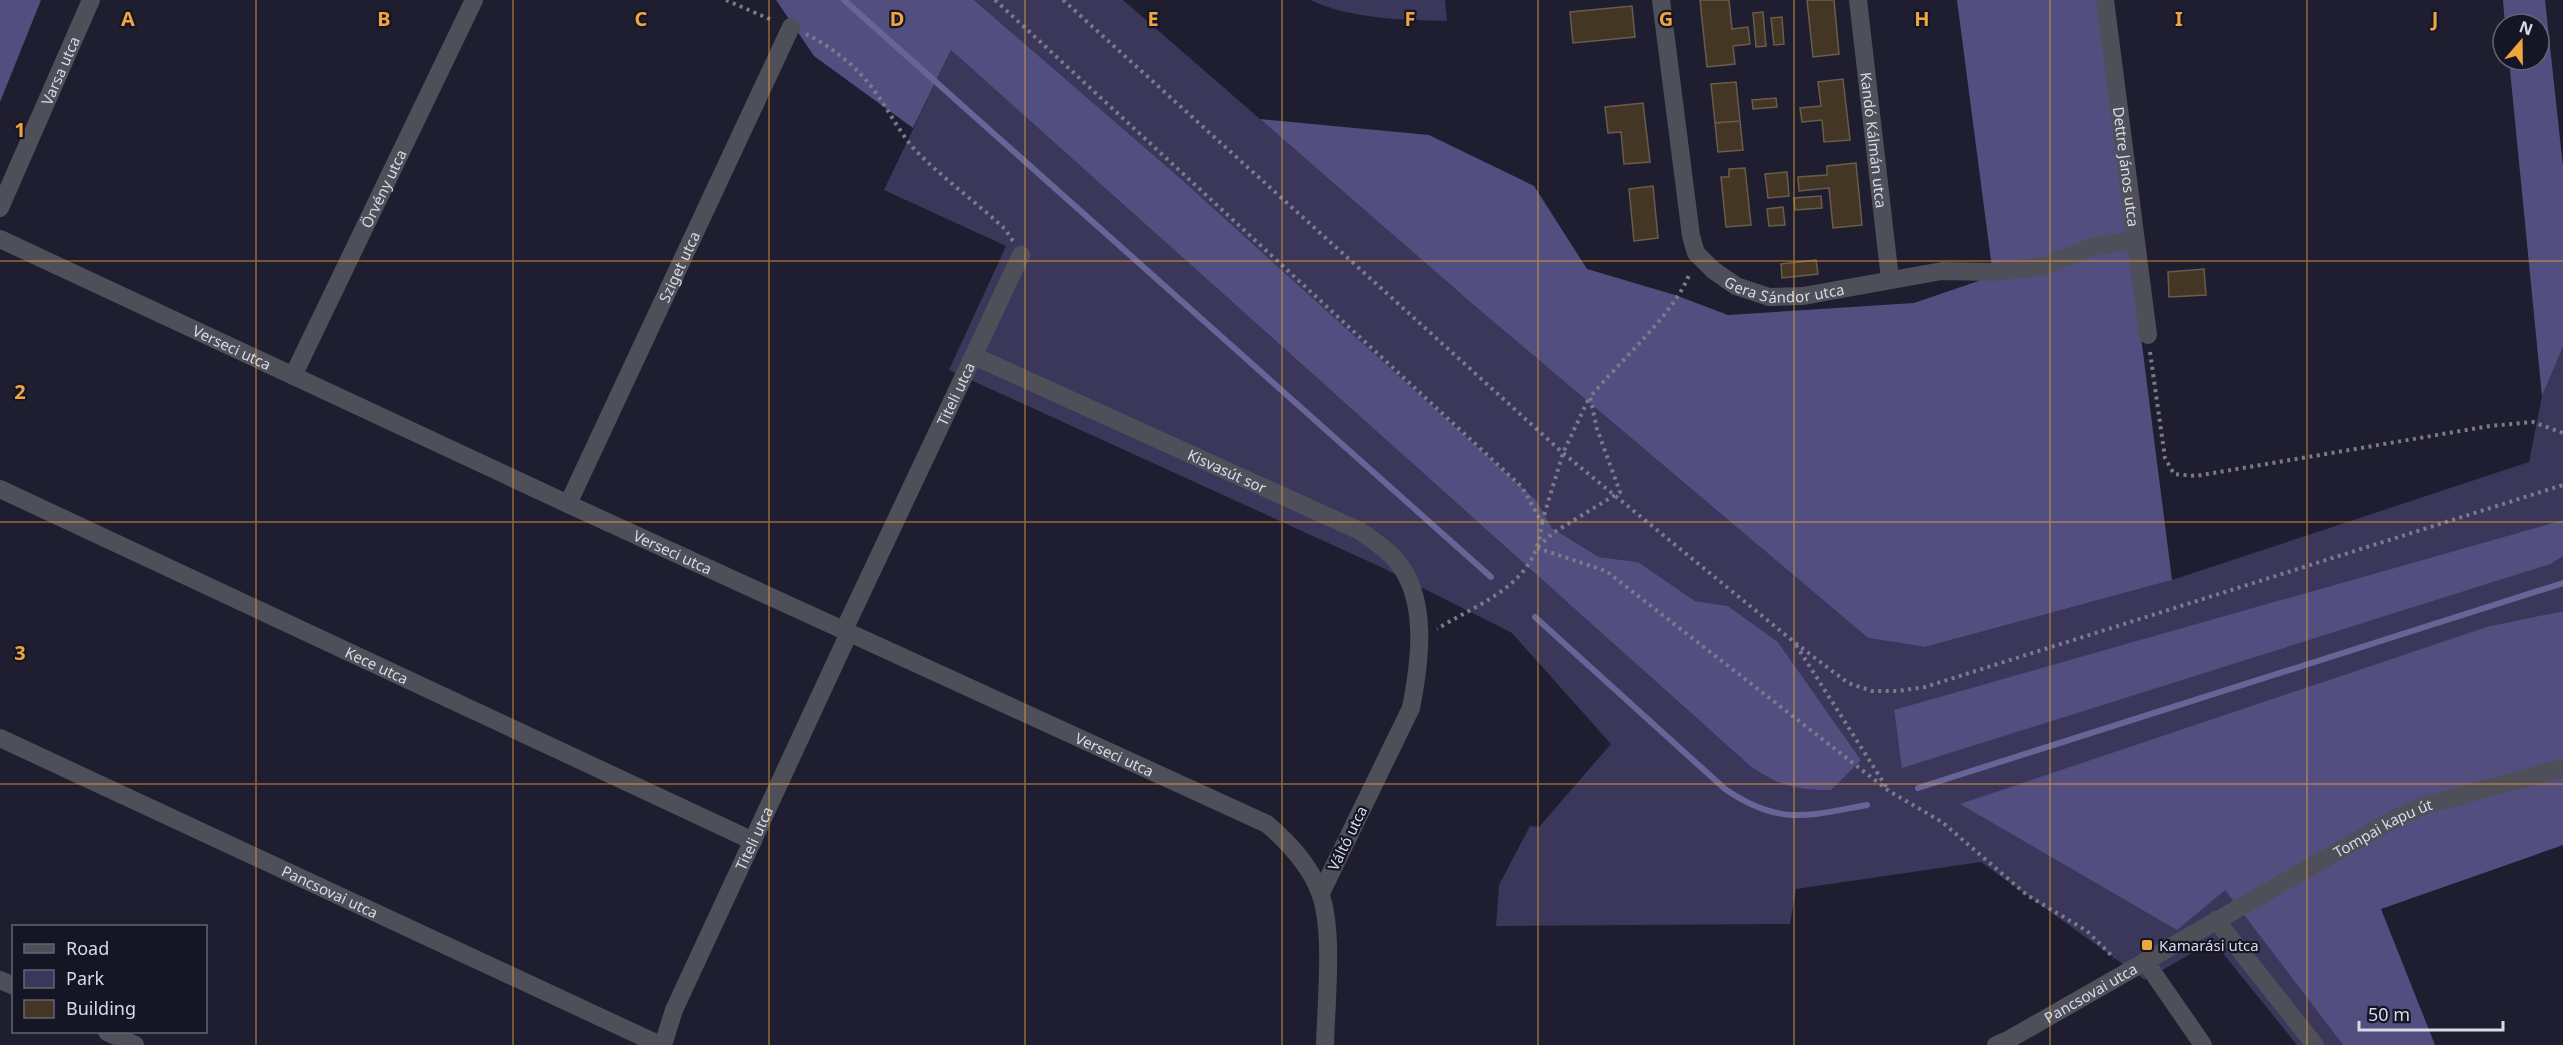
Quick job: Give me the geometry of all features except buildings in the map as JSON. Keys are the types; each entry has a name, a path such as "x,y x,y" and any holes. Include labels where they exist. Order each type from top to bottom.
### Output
{"street":[{"name":"Varsa utca","path":"0,208 91,0"},
{"name":"Örvény utca","path":"293,376 474,0"},
{"path":"1660,0 1682,176 1691,236 1696,253"},
{"name":"Kandó Kálmán utca","path":"1858,0 1890,279"},
{"name":"Dettre János utca","path":"2105,0 2148,335"},
{"name":"Sziget utca","path":"568,504 791,27"},
{"name":"Verseci utca","path":"0,239 568,504 1267,824 1287,842 1306,866 1321,893"},
{"name":"Gera Sándor utca","path":"1696,253 1713,270 1736,286 1768,297 1803,296 1942,271 1995,272 2044,266 2092,247 2134,240"},
{"name":"Titeli utca","path":"661,1045 674,1010 1021,255"},
{"name":"Kisvasút sor","path":"974,356 1360,531 1396,559 1410,580 1417,608 1419,640"},
{"name":"Kece utca","path":"0,489 753,842"},
{"name":"Váltó utca","path":"1321,893 1411,708 1418,674 1419,640"},
{"name":"Pancsovai utca","path":"0,738 661,1045"},
{"name":"Tompai kapu út","path":"2216,920 2396,818 2426,805 2563,768"},
{"path":"1321,893 1328,925 1325,1045"},
{"path":"2216,920 2315,1045"},
{"name":"Pancsovai utca","path":"1996,1045 2216,920"},
{"path":"2145,961 2203,1045"},
{"path":"109,1033 135,1045"}],"path":[{"path":"726,0 821,41 860,73 874,89 901,133 921,156 1005,229 1021,255"},
{"path":"995,0 1522,487 1542,523"},
{"path":"1063,0 1612,495 1848,683 1872,691 1898,691 1925,687 2563,485"},
{"path":"1419,640 1498,594 1527,567 1537,548 1563,453 1590,397 1672,304 1687,282 1696,253"},
{"path":"2148,335 2165,458 2174,474 2196,476 2490,426 2533,422 2563,433"},
{"path":"1537,548 1553,533 1620,492 1597,429 1590,397"},
{"path":"1537,548 1606,572 1889,791 1942,822 2027,895 2087,931 2127,971"},
{"path":"1794,642 1889,791"}],"green space":[{"path":"974,0 1123,0 1476,307 1868,638 1925,647 2172,580 2529,462 2542,396 2563,347 2563,520 1894,711 1903,767 2551,564 2563,556 2563,611 2490,626 2225,890 2343,1045 2297,1045 2213,941 2145,980 1981,862 1796,889 1790,924 1496,926 1499,885 1530,826 1539,827 1611,744 1512,633 1383,568 949,370 1006,246 884,190 951,50 1749,765 1861,760 1778,642 1728,606 1695,601 1638,562 1599,557 1552,528 1536,500 1180,178"},
{"path":"1310,0 1445,0 1447,21 1360,15"}],"shaded area":[{"path":"0,0 41,0 0,102"},
{"path":"776,0 974,0 1180,178 1536,500 1552,528 1599,557 1638,562 1695,601 1728,606 1778,642 1861,760 1831,790 1797,788 1770,778 1749,765 951,50 913,128 814,56"},
{"path":"1957,0 2098,0 2172,580 1925,647 1868,638 1476,307 1260,119 1429,135 1534,186 1587,269 1675,295 1728,315 1914,303 1993,276"},
{"path":"2503,0 2545,0 2546,12 2504,12"},
{"path":"2551,56 2563,167 2563,347 2542,396 2510,72 2551,72"},
{"path":"2563,520 2563,556 2551,564 1902,768 1894,710"},
{"path":"2563,611 2563,845 2381,909 2435,1045 2343,1045 2225,890 2177,930 1960,804 2490,626"}],"waterway":[{"path":"844,0 1491,577"},
{"path":"1918,788 2563,583"},
{"path":"1535,617 1725,789 1744,801 1762,809 1794,815 1810,815 1867,805"}],"place":[{"name":"Kamarási utca","path":"2147,945"}]}
